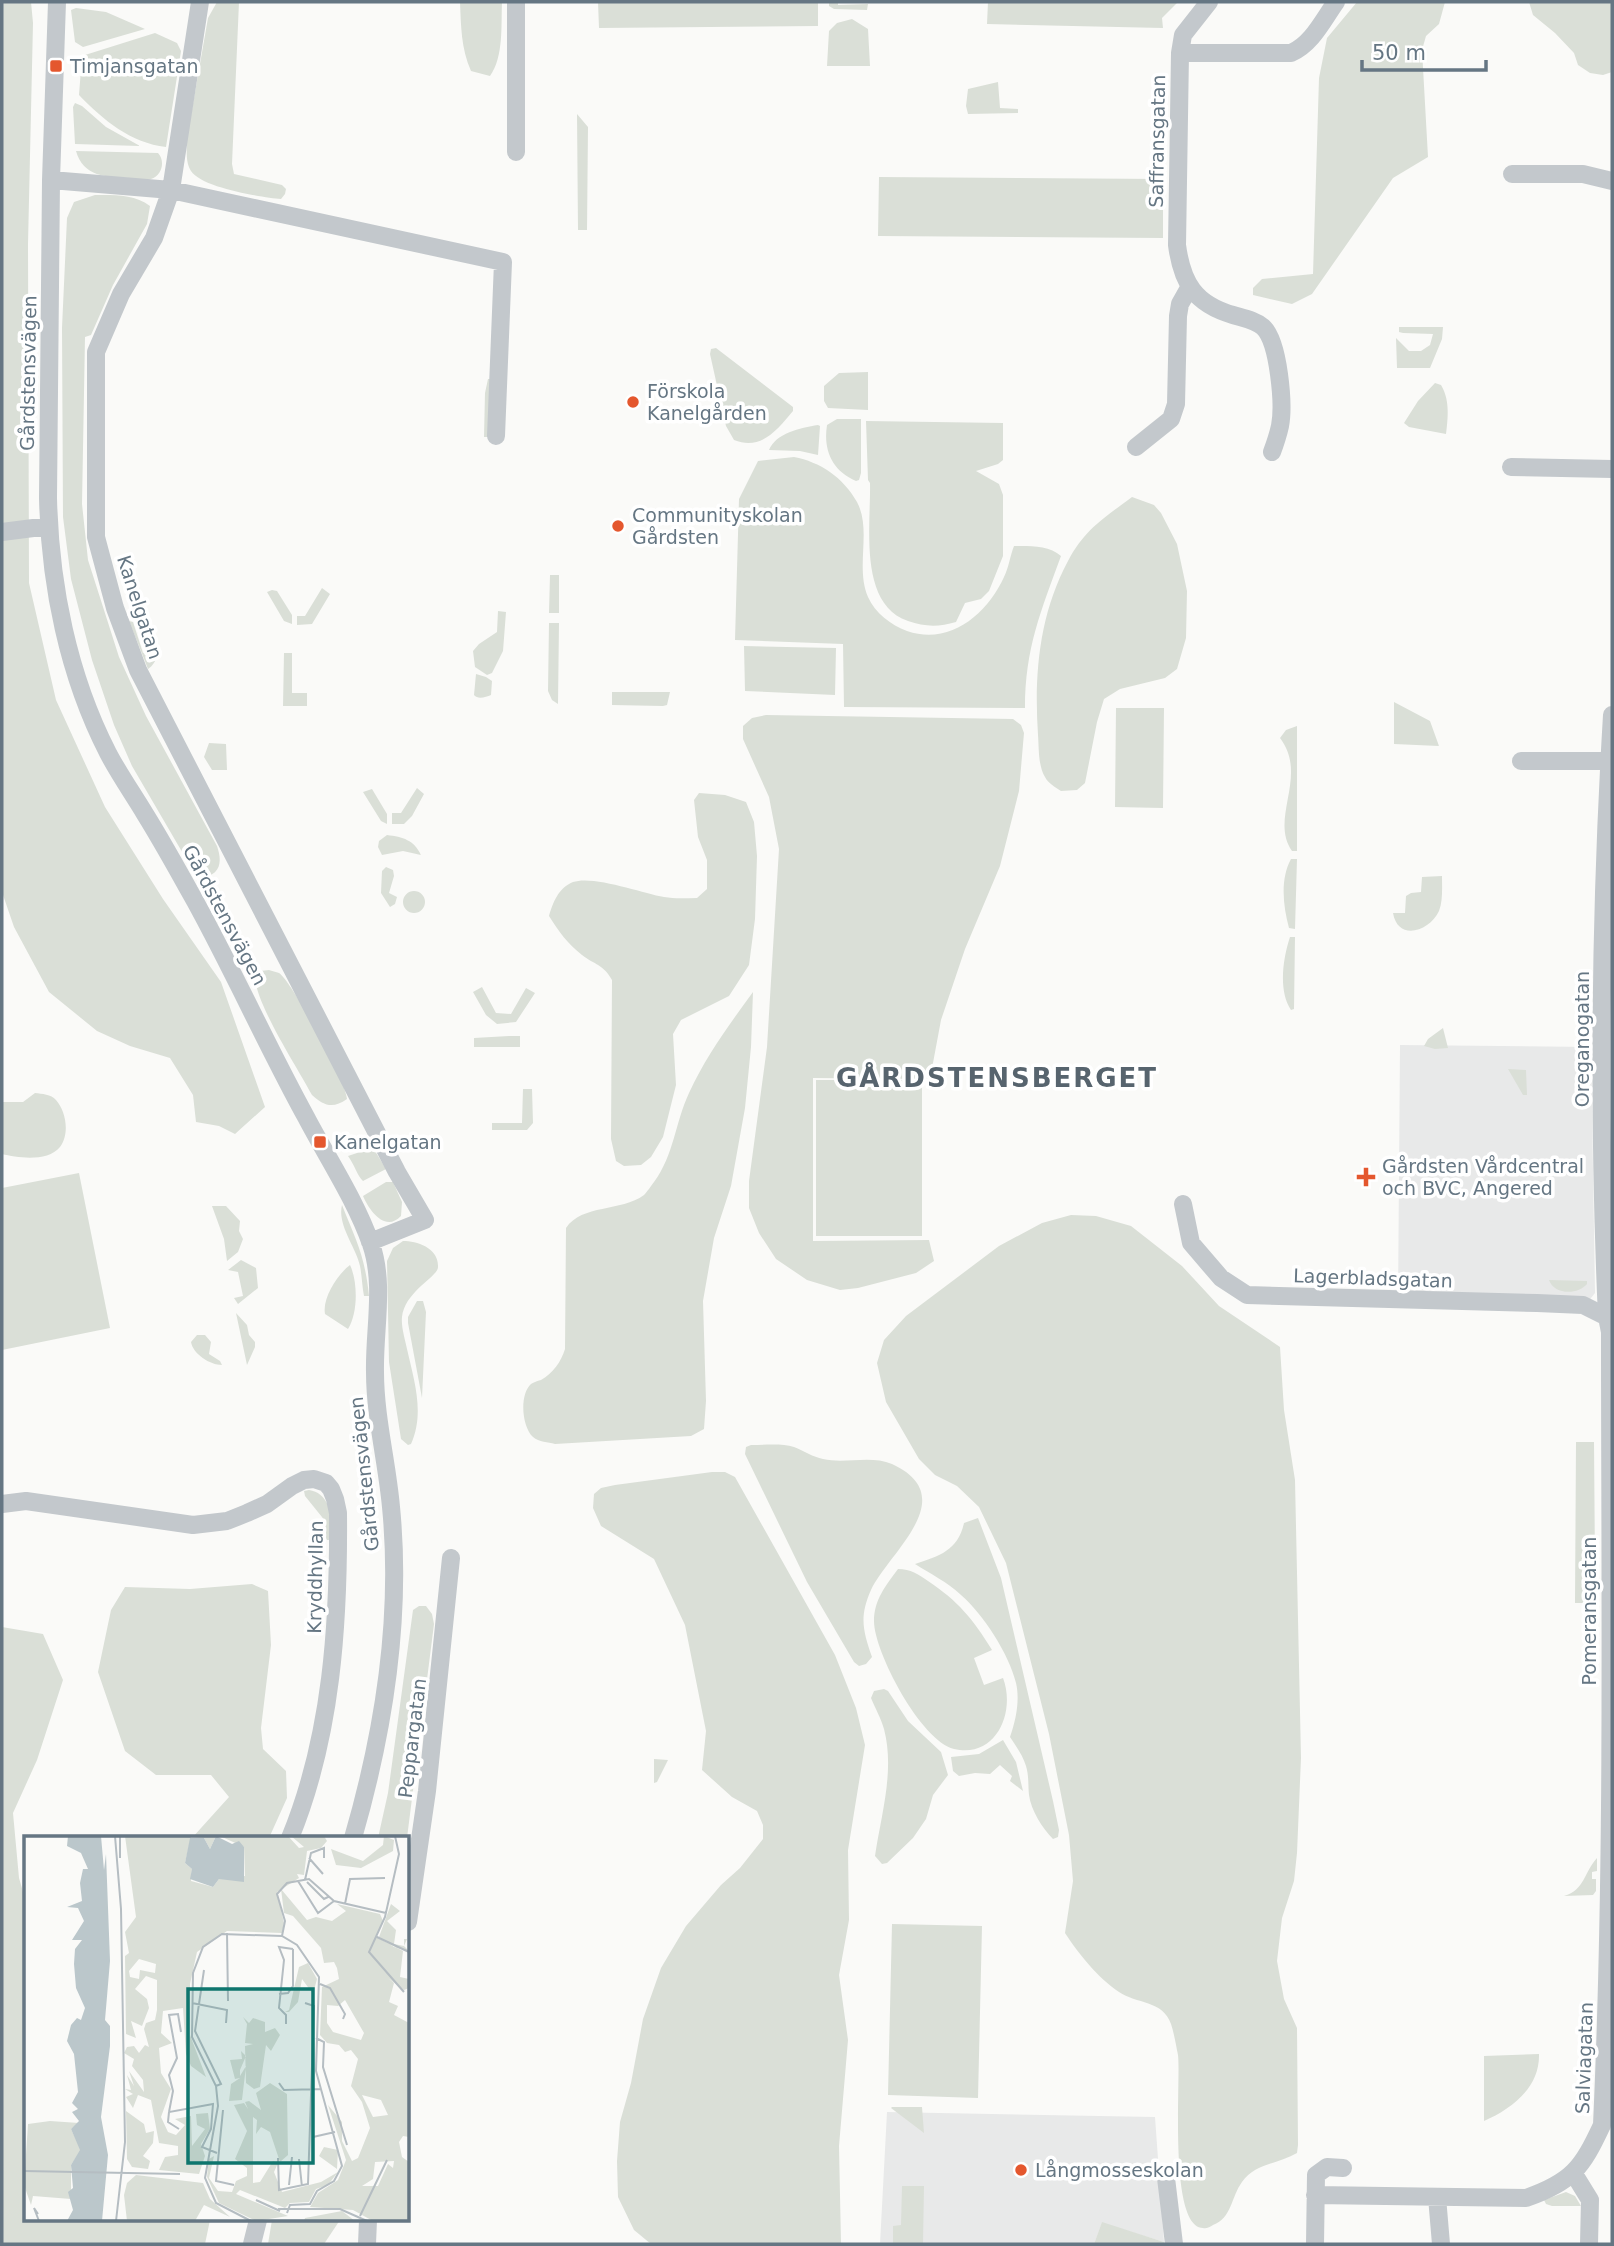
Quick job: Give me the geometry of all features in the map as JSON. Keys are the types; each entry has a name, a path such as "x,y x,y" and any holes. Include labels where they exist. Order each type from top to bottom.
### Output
{"street":[{"name":"Gårdstensvägen","path":"57,2 51,180 49,526 60,611 72,660 109,755 195,901 307,1120 350,1196 370,1242 377,1278 374,1373 392,1508 395,1577 391,1644 380,1731 354,1836"},
{"name":"Kanelgatan","path":"200,2 171,190 154,237 121,294 96,352 96,537 115,608 138,670 397,1172 425,1220 370,1242"},
{"path":"516,2 516,152"},
{"name":"Saffransgatan","path":"1189,288 1179,260 1177,245 1180,53 1183,34 1209,2"},
{"path":"1180,53 1291,52 1301,49 1336,2"},
{"path":"1512,174 1583,174 1612,181"},
{"path":"51,180 171,190 503,262 496,436"},
{"path":"1136,447 1171,419 1176,404 1180,304 1189,288 1206,304 1218,311 1255,322 1270,336 1276,354 1282,403 1281,425 1272,453"},
{"path":"1511,467 1612,469"},
{"path":"2,532 49,526"},
{"name":"Oreganogatan","path":"1610,1316 1602,1214 1604,955 1612,715"},
{"path":"1521,761 1609,761"},
{"name":"Lagerbladsgatan","path":"1183,1204 1191,1243 1221,1278 1247,1295 1583,1305 1610,1316"},
{"name":"Pomeransgatan","path":"1610,1316 1611,1906"},
{"name":"Kryddhyllan","path":"2,1504 26,1501 193,1525 227,1521 247,1513 267,1504 304,1480 326,1483 335,1499 338,1513 335,1639 319,1739 303,1806 291,1836"},
{"name":"Peppargatan","path":"410,1909 427,1791 451,1558"},
{"name":"Salviagatan","path":"1574,2174 1591,2150 1602,2125 1611,1906"},
{"path":"1315,2244 1316,2175 1327,2167 1343,2168"},
{"path":"1315,2195 1526,2198 1552,2189 1574,2174 1590,2200 1589,2244"},
{"path":"1166,2178 1174,2244"},
{"path":"1437,2197 1441,2244"},
{"path":"252,2244 258,2222"},
{"path":"367,2244 368,2222"}],"shaded area":[{"path":"2,2 31,2 33,23 28,244 29,583 56,700 105,807 163,899 221,982 265,1107 235,1134 219,1126 196,1122 193,1095 170,1058 130,1046 97,1031 49,992 14,927 2,892"},
{"path":"217,2 239,2 232,164 234,174 282,185 286,189 281,199 219,187 197,177 189,167 187,138 208,18"},
{"path":"460,2 502,2 500,50 490,76 471,71 463,45"},
{"path":"598,2 818,2 818,26 599,28"},
{"path":"829,2 838,2 838,5 868,4 867,10 834,9 829,6"},
{"path":"988,2 1178,2 1162,18 1163,28 987,24"},
{"path":"1357,2 1445,2 1439,24 1426,36 1422,50 1428,157 1393,178 1312,294 1292,304 1253,295 1253,288 1262,279 1313,274 1319,78 1327,38"},
{"path":"1529,2 1612,2 1612,72 1603,75 1590,73 1578,65 1574,53 1533,15"},
{"path":"76,8 106,12 145,29 83,47 75,42 71,10"},
{"path":"852,19 868,29 870,66 827,66 829,31 837,23"},
{"path":"155,33 177,43 181,51 166,147 141,141 118,129 79,95 85,55"},
{"path":"998,82 1000,108 1018,109 1018,113 968,114 968,89"},
{"path":"75,103 106,127 140,146 75,144"},
{"path":"577,114 588,127 587,230 578,230"},
{"path":"76,151 158,153 162,159 162,167 155,177 149,180 104,176 84,166"},
{"path":"879,177 1163,179 1163,238 878,236"},
{"path":"95,195 131,197 150,206 147,224 113,285 91,335 85,337 82,504 88,560 119,657 146,716 217,846 220,858 218,868 206,877 199,878 192,869 132,766 114,725 92,660 71,579 63,517 62,328 67,218 74,202"},
{"path":"1399,327 1443,327 1442,339 1430,368 1397,368 1396,338 1409,351 1421,351 1430,345 1433,334 1403,333 1399,332"},
{"path":"716,348 793,407 793,411 768,437 752,443 734,440 726,426 710,354 711,349"},
{"path":"868,372 868,410 828,408 824,401 824,386 839,373"},
{"path":"488,379 491,379 490,437 484,437 485,393"},
{"path":"1435,383 1441,385 1446,397 1446,434 1409,427 1404,423 1418,401"},
{"path":"837,419 861,419 861,473 856,481 841,472 828,451 827,425"},
{"path":"866,421 1003,423 1003,460 976,471 999,484 1003,495 1003,556 989,591 981,599 965,603 956,622 932,626 908,621 892,612 881,598 874,581 869,541 870,483"},
{"path":"818,425 818,455 800,451 769,450 783,435"},
{"path":"794,457 830,472 845,485 857,502 863,524 863,573 868,597 884,618 907,631 923,635 938,634 965,624 997,591 1014,546 1045,548 1061,556 1031,648 1025,708 844,707 843,644 735,640 739,499 758,461"},
{"path":"1132,497 1154,505 1177,544 1187,591 1186,638 1177,669 1165,678 1120,689 1104,699 1085,783 1077,790 1061,791 1046,779 1039,756 1038,668 1045,624 1058,582 1074,550 1096,525"},
{"path":"550,575 559,575 559,613 549,613"},
{"path":"322,588 330,594 312,624 297,625 297,616 305,616"},
{"path":"277,591 292,615 292,624 284,621 267,592"},
{"path":"498,611 506,612 503,651 492,673 487,675 475,667 473,651 497,632"},
{"path":"129,621 133,622 143,653 155,649 155,660 148,669"},
{"path":"549,623 559,623 558,704 552,700 548,691"},
{"path":"744,646 836,648 835,695 745,691"},
{"path":"284,653 292,653 292,693 307,693 307,706 283,706"},
{"path":"476,674 492,681 491,695 480,698 474,695"},
{"path":"612,692 670,692 667,705 663,706 612,705"},
{"path":"1394,702 1430,721 1439,746 1394,744"},
{"path":"1116,708 1164,708 1163,808 1115,807"},
{"path":"766,715 1013,719 1021,725 1024,733 1019,791 1000,866 965,949 941,1020 930,1079 813,1078 813,1241 929,1240 934,1261 916,1273 858,1288 840,1290 807,1280 776,1259 759,1233 749,1208 749,1181 767,1047 779,849 769,797 743,739 743,726 752,718"},
{"path":"1297,726 1297,851 1292,851 1284,825 1291,767 1288,752 1280,738 1286,730"},
{"path":"209,743 226,744 227,770 212,770 204,757"},
{"path":"417,788 424,794 412,816 404,824 392,824 392,813 401,813"},
{"path":"372,789 387,814 387,824 381,821 363,792"},
{"path":"699,793 725,795 746,802 754,822 757,856 755,919 749,965 729,996 681,1020 673,1034 676,1085 663,1137 651,1157 641,1165 624,1166 616,1161 611,1139 612,980 602,968 572,947 549,916 554,901 563,888 582,880 664,897 697,898 707,889 707,860 698,837 694,800"},
{"path":"387,835 407,840 421,855 403,851 382,855 378,847 379,841"},
{"path":"1291,859 1297,859 1295,929 1289,928 1284,902 1285,875"},
{"path":"386,867 393,870 394,876 389,893 397,897 395,904 390,907 381,893 382,871"},
{"path":"1442,876 1441,903 1435,918 1422,928 1401,928 1393,913 1405,913 1406,896 1421,892 1422,877"},
{"path":"414,891 422,894 425,902 422,910 414,913 406,910 403,902 406,894"},
{"path":"1290,937 1295,937 1294,1009 1291,1010 1283,984 1285,955"},
{"path":"260,971 279,973 286,980 318,1033 345,1090 347,1099 342,1102 329,1105 312,1095 279,1036 257,990 255,978"},
{"path":"482,987 496,1013 511,1014 526,988 535,993 516,1022 497,1024 486,1015 473,992"},
{"path":"753,992 745,1108 731,1186 714,1238 703,1301 706,1401 704,1429 691,1436 555,1444 538,1440 526,1426 523,1403 527,1389 553,1371 565,1349 566,1228 582,1215 624,1204 644,1195 666,1161 684,1104 696,1079 718,1041"},
{"path":"1443,1028 1448,1048 1424,1046 1428,1039"},
{"path":"520,1036 520,1047 474,1047 474,1038"},
{"path":"1400,1045 1591,1047 1595,1293 1587,1303 1398,1303"},
{"path":"1508,1069 1526,1070 1527,1095 1523,1095"},
{"path":"816,1080 922,1080 922,1236 816,1236"},
{"path":"523,1089 532,1089 533,1123 527,1130 492,1130 492,1123 522,1123"},
{"path":"35,1093 52,1097 59,1105 65,1123 63,1142 55,1152 41,1157 2,1154 2,1102 23,1102"},
{"path":"375,1151 386,1169 363,1181 348,1156"},
{"path":"79,1173 110,1328 2,1350 2,1188"},
{"path":"386,1182 393,1182 402,1202 401,1216 389,1222 373,1213 363,1196"},
{"path":"342,1205 362,1259 369,1296 364,1296 358,1259 342,1220"},
{"path":"212,1206 226,1206 240,1221 239,1231 243,1239 238,1252 227,1261 224,1239"},
{"path":"1071,1215 1096,1216 1131,1226 1182,1266 1219,1306 1280,1347 1284,1410 1295,1480 1301,1758 1294,1881 1282,1918 1277,1961 1284,1999 1297,2028 1298,2145 1297,2153 1260,2167 1247,2176 1224,2217 1205,2228 1192,2221 1185,2204 1178,2150 1178,2055 1171,2024 1156,2006 1126,1996 1104,1980 1065,1933 1073,1881 1069,1835 1049,1734 1006,1563 979,1507 957,1486 935,1475 919,1459 886,1402 877,1363 884,1340 906,1316 999,1246 1042,1223"},
{"path":"403,1241 415,1242 431,1250 438,1267 409,1300 402,1317 418,1408 415,1432 411,1444 408,1445 401,1439 389,1362 387,1261 393,1248"},
{"path":"241,1260 256,1268 258,1288 238,1304 234,1298 243,1296 238,1272 228,1270"},
{"path":"350,1265 356,1297 354,1315 348,1329 325,1314 325,1308 332,1287"},
{"path":"1549,1280 1587,1281 1587,1284 1578,1290 1566,1292 1556,1288"},
{"path":"417,1301 423,1301 426,1312 422,1398 408,1323 408,1317"},
{"path":"236,1313 247,1325 249,1335 255,1342 247,1365"},
{"path":"197,1335 205,1335 211,1342 209,1354 222,1365 207,1361 195,1351 191,1342"},
{"path":"1576,1442 1594,1442 1595,1568 1592,1595 1583,1603 1575,1603"},
{"path":"789,1446 831,1460 884,1461 912,1477 921,1492 921,1508 915,1525 880,1575 867,1600 864,1624 872,1657 866,1664 859,1666 854,1662 807,1582 745,1454 746,1447"},
{"path":"725,1472 735,1477 835,1655 856,1708 865,1745 848,1850 849,1920 839,1975 848,2040 839,2146 841,2244 651,2244 634,2230 618,2197 620,2122 631,2083 643,2019 661,1968 686,1926 763,1839 763,1825 757,1811 732,1797 702,1770 706,1731 685,1625 654,1559 601,1526 593,1508 594,1494 601,1488 615,1485"},
{"path":"309,1490 323,1497 327,1503 332,1540 327,1540 318,1531 326,1522 305,1496 304,1491"},
{"path":"978,1518 1001,1578 1059,1830 1058,1837 1053,1839 1032,1807 1026,1766 1010,1737 1018,1696 1008,1660 994,1635 969,1603 950,1586 915,1564 947,1551 957,1540 964,1523"},
{"path":"898,1569 918,1574 939,1588 971,1620 992,1650 974,1658 984,1685 1003,1678 1007,1705 999,1730 981,1747 969,1750 954,1749 941,1742 914,1713 891,1673 876,1635 874,1621 881,1593"},
{"path":"252,1584 268,1591 271,1645 261,1728 263,1749 286,1771 287,1798 270,1836 194,1836 229,1797 211,1775 156,1775 125,1751 98,1672 111,1610 125,1587 190,1589"},
{"path":"426,1606 432,1614 434,1624 407,1836 378,1836 388,1793 413,1610"},
{"path":"2,1627 43,1634 63,1680 37,1760 13,1813 19,1878 24,1895 24,2222 210,2222 205,2244 2,2244"},
{"path":"884,1689 908,1721 941,1752 948,1775 933,1795 926,1819 913,1838 887,1863 882,1864 875,1856 888,1777 887,1745 880,1717 871,1698 874,1691"},
{"path":"1003,1740 1016,1762 1023,1791 1010,1781 1012,1776 1000,1765 990,1774 959,1776 953,1771 951,1757 979,1754"},
{"path":"654,1759 668,1760 654,1783"},
{"path":"1597,1858 1597,1871 1592,1872 1592,1879 1596,1879 1596,1891 1593,1895 1564,1896 1576,1890"},
{"path":"892,1924 982,1926 978,2098 888,2095"},
{"path":"1539,2054 1535,2077 1522,2096 1484,2121 1484,2056"},
{"path":"892,2107 922,2107 924,2133 891,2108"},
{"name":"Långmosseskolan","path":"887,2112 1155,2117 1164,2242 1102,2223 1094,2244 880,2244"},
{"path":"902,2186 924,2186 923,2244 893,2244 893,2226 901,2225"},
{"path":"1566,2192 1575,2196 1581,2206 1552,2206 1544,2200"},
{"path":"272,2222 339,2222 324,2244 268,2244"},
{"path":"1102,2222 1164,2242 1165,2244 1094,2244"}],"place":[{"name":"Timjansgatan","path":"56,66"},
{"name":"Förskola Kanelgården","path":"633,402"},
{"name":"Communityskolan Gårdsten","path":"618,526"},
{"name":"Kanelgatan","path":"320,1142"},
{"name":"Gårdsten Vårdcentral och BVC, Angered","path":"1366,1177"},
{"name":"Långmosseskolan","path":"1021,2170"}],"district":[{"name":"GÅRDSTENSBERGET","path":"997,1078"}]}
